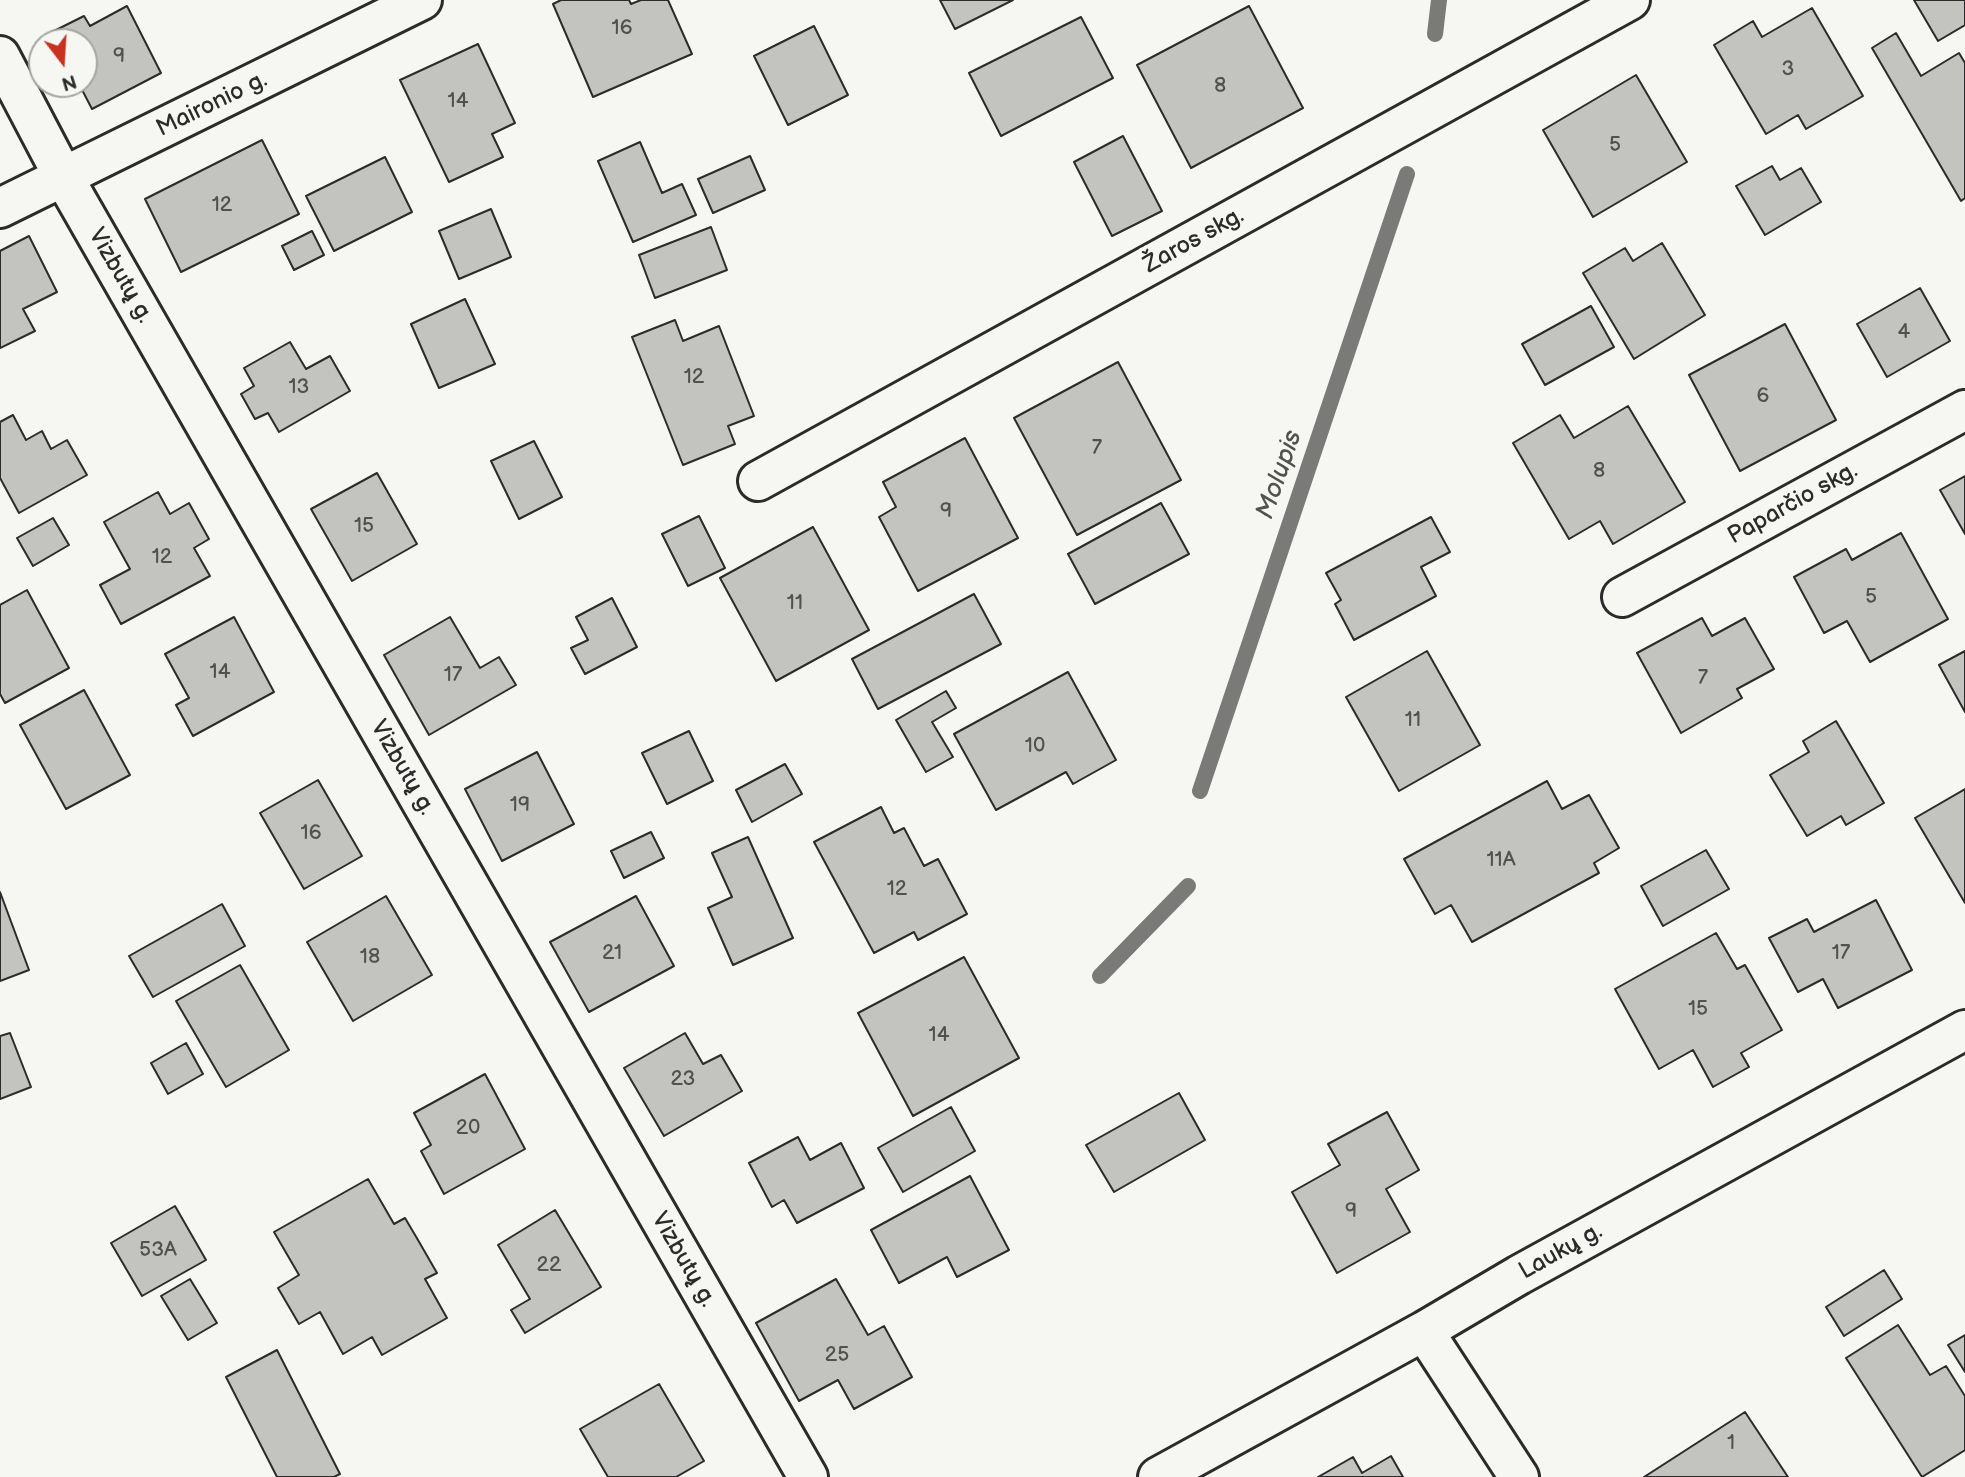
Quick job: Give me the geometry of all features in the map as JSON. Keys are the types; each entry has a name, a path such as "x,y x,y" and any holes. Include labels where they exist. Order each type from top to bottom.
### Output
{"street":[{"name":"Maironio g.","path":"0,208 422,0"},
{"name":"Žaros skg.","path":"758,481 1630,0"},
{"name":"Vizbutų g.","path":"0,56 64,178 808,1477"},
{"name":"Paparčio skg.","path":"1622,597 1965,410"},
{"name":"Laukų g.","path":"1158,1477 1965,1030"},
{"path":"1424,1331 1519,1477"}],"building":[{"path":"561,0 629,0 631,4 641,0 668,0 692,54 593,97 553,4"},
{"path":"940,0 1013,0 955,29"},
{"path":"1914,0 1965,0 1965,25 1938,41"},
{"path":"127,6 161,73 92,109 86,98 98,98 98,28 60,28 84,16 90,26"},
{"path":"1249,6 1303,108 1191,168 1137,65"},
{"path":"1812,8 1863,96 1806,129 1798,115 1766,134 1714,45 1753,21 1762,37"},
{"path":"1081,17 1113,78 1001,136 969,73"},
{"path":"814,26 848,95 788,125 754,56"},
{"path":"1896,33 1921,76 1959,53 1965,63 1965,198 1961,201 1872,48"},
{"path":"478,44 515,123 492,134 503,157 449,182 400,80"},
{"path":"1636,75 1687,162 1593,217 1543,130"},
{"path":"1123,136 1162,211 1112,236 1074,162"},
{"path":"262,140 299,214 181,272 145,199"},
{"path":"640,142 662,193 682,184 696,215 633,242 598,161"},
{"path":"750,156 765,190 713,213 698,179"},
{"path":"385,157 412,212 334,251 306,196"},
{"path":"1772,166 1780,180 1801,168 1821,202 1765,235 1736,186"},
{"path":"491,209 511,257 459,279 439,231"},
{"path":"711,227 727,270 655,298 639,255"},
{"path":"312,231 324,255 294,270 282,246"},
{"path":"29,236 57,292 23,309 35,331 0,348 0,251"},
{"path":"1662,243 1705,315 1634,359 1583,273 1625,248 1633,261"},
{"path":"1920,288 1950,341 1887,377 1857,324"},
{"path":"465,299 495,364 439,388 411,324"},
{"path":"1591,306 1614,347 1545,385 1522,344"},
{"path":"675,320 683,341 719,326 754,416 728,426 735,444 683,465 632,337"},
{"path":"1785,324 1836,420 1740,471 1689,375"},
{"path":"290,342 306,369 330,356 350,391 279,432 268,413 255,419 241,394 254,386 244,368"},
{"path":"1118,362 1181,480 1077,535 1014,418"},
{"path":"1628,406 1685,502 1613,544 1600,521 1569,539 1513,443 1560,415 1574,438"},
{"path":"13,415 26,440 42,431 51,449 67,440 87,475 19,513 0,478 0,422"},
{"path":"965,438 1018,538 918,591 879,517 896,507 883,482"},
{"path":"534,441 562,497 519,519 491,461"},
{"path":"377,473 417,544 352,581 311,509"},
{"path":"1965,476 1965,534 1940,490"},
{"path":"158,492 170,514 189,503 209,539 194,548 210,576 121,624 100,585 130,569 104,522"},
{"path":"1161,503 1189,554 1095,604 1068,554"},
{"path":"699,516 725,568 688,586 662,534"},
{"path":"1431,517 1450,552 1421,567 1436,596 1354,640 1335,604 1341,600 1326,573"},
{"path":"53,518 69,545 33,566 17,538"},
{"path":"813,527 869,630 776,681 720,578"},
{"path":"1901,533 1948,619 1870,662 1847,621 1824,633 1794,577 1846,549 1852,560"},
{"path":"27,590 69,668 5,703 0,694 0,605"},
{"path":"974,594 1001,644 878,709 852,659"},
{"path":"612,598 637,647 585,674 571,648 588,640 576,617"},
{"path":"234,617 274,692 193,736 176,705 189,698 165,654"},
{"path":"450,617 480,668 499,657 516,685 429,735 384,655"},
{"path":"1702,618 1712,636 1745,618 1774,669 1737,689 1742,698 1681,733 1637,653"},
{"path":"1427,651 1480,745 1399,791 1346,697"},
{"path":"1965,651 1965,712 1939,665"},
{"path":"1068,672 1116,760 1073,784 1066,772 996,810 954,734"},
{"path":"84,690 130,775 66,809 20,725"},
{"path":"946,691 956,708 932,722 953,757 926,772 896,720"},
{"path":"1836,721 1884,803 1846,825 1841,816 1807,836 1770,775 1809,752 1803,741"},
{"path":"689,731 713,781 667,804 642,753"},
{"path":"537,752 574,824 502,861 465,789"},
{"path":"785,764 802,794 752,822 736,790"},
{"path":"318,780 362,856 304,889 260,813"},
{"path":"1547,781 1562,809 1589,795 1619,848 1594,863 1599,873 1472,942 1451,905 1435,914 1404,859"},
{"path":"1965,789 1965,903 1915,818"},
{"path":"881,807 894,833 904,828 924,866 938,859 967,914 918,940 914,932 874,953 814,842"},
{"path":"651,832 664,858 624,878 611,851"},
{"path":"748,837 793,938 733,965 708,908 732,897 712,853"},
{"path":"1706,850 1729,889 1663,926 1641,886"},
{"path":"0,892 29,970 0,981"},
{"path":"386,896 432,975 353,1021 307,942"},
{"path":"636,896 674,966 589,1012 550,942"},
{"path":"1876,900 1912,970 1838,1008 1823,979 1798,992 1769,938 1807,919 1814,932"},
{"path":"222,904 245,946 153,997 129,956"},
{"path":"1716,933 1737,969 1745,965 1782,1030 1741,1053 1749,1067 1713,1087 1693,1050 1659,1069 1615,989"},
{"path":"964,957 1019,1058 913,1116 858,1013"},
{"path":"240,965 289,1050 226,1087 176,1001"},
{"path":"10,1033 31,1087 0,1099 0,1036"},
{"path":"685,1033 703,1064 721,1055 742,1091 664,1136 624,1068"},
{"path":"186,1043 203,1074 168,1094 151,1063"},
{"path":"485,1074 525,1149 444,1194 421,1151 431,1145 414,1113"},
{"path":"1179,1093 1205,1140 1114,1192 1086,1145"},
{"path":"951,1107 975,1151 903,1192 878,1148"},
{"path":"1387,1112 1419,1170 1386,1189 1410,1232 1337,1273 1292,1192 1340,1165 1328,1144"},
{"path":"798,1137 810,1160 841,1143 864,1188 797,1223 784,1200 772,1207 749,1163"},
{"path":"970,1176 1009,1250 957,1277 947,1257 899,1283 871,1230"},
{"path":"368,1179 394,1224 405,1218 437,1273 425,1279 447,1318 382,1355 372,1337 343,1354 320,1312 299,1324 278,1288 299,1275 274,1232"},
{"path":"175,1206 206,1260 142,1296 111,1243"},
{"path":"555,1210 601,1287 525,1333 511,1310 530,1299 498,1245"},
{"path":"1884,1270 1902,1299 1844,1336 1826,1307"},
{"path":"190,1279 217,1323 188,1340 161,1296"},
{"path":"836,1279 868,1335 884,1326 912,1377 854,1409 838,1380 799,1401 756,1323"},
{"path":"1898,1325 1930,1375 1946,1366 1965,1396 1965,1450 1922,1477 1846,1358"},
{"path":"1965,1335 1965,1372 1948,1345"},
{"path":"277,1350 340,1474 334,1477 277,1477 226,1377"},
{"path":"659,1384 704,1461 676,1477 608,1477 580,1429"},
{"path":"1745,1412 1788,1477 1644,1477"},
{"path":"1391,1456 1403,1477 1318,1477 1353,1457 1362,1473"}],"waterway":[{"name":"Molupis","path":"1435,34 1439,0"},
{"name":"Molupis","path":"1200,791 1407,174"},
{"name":"Molupis","path":"1100,976 1188,886"}]}
